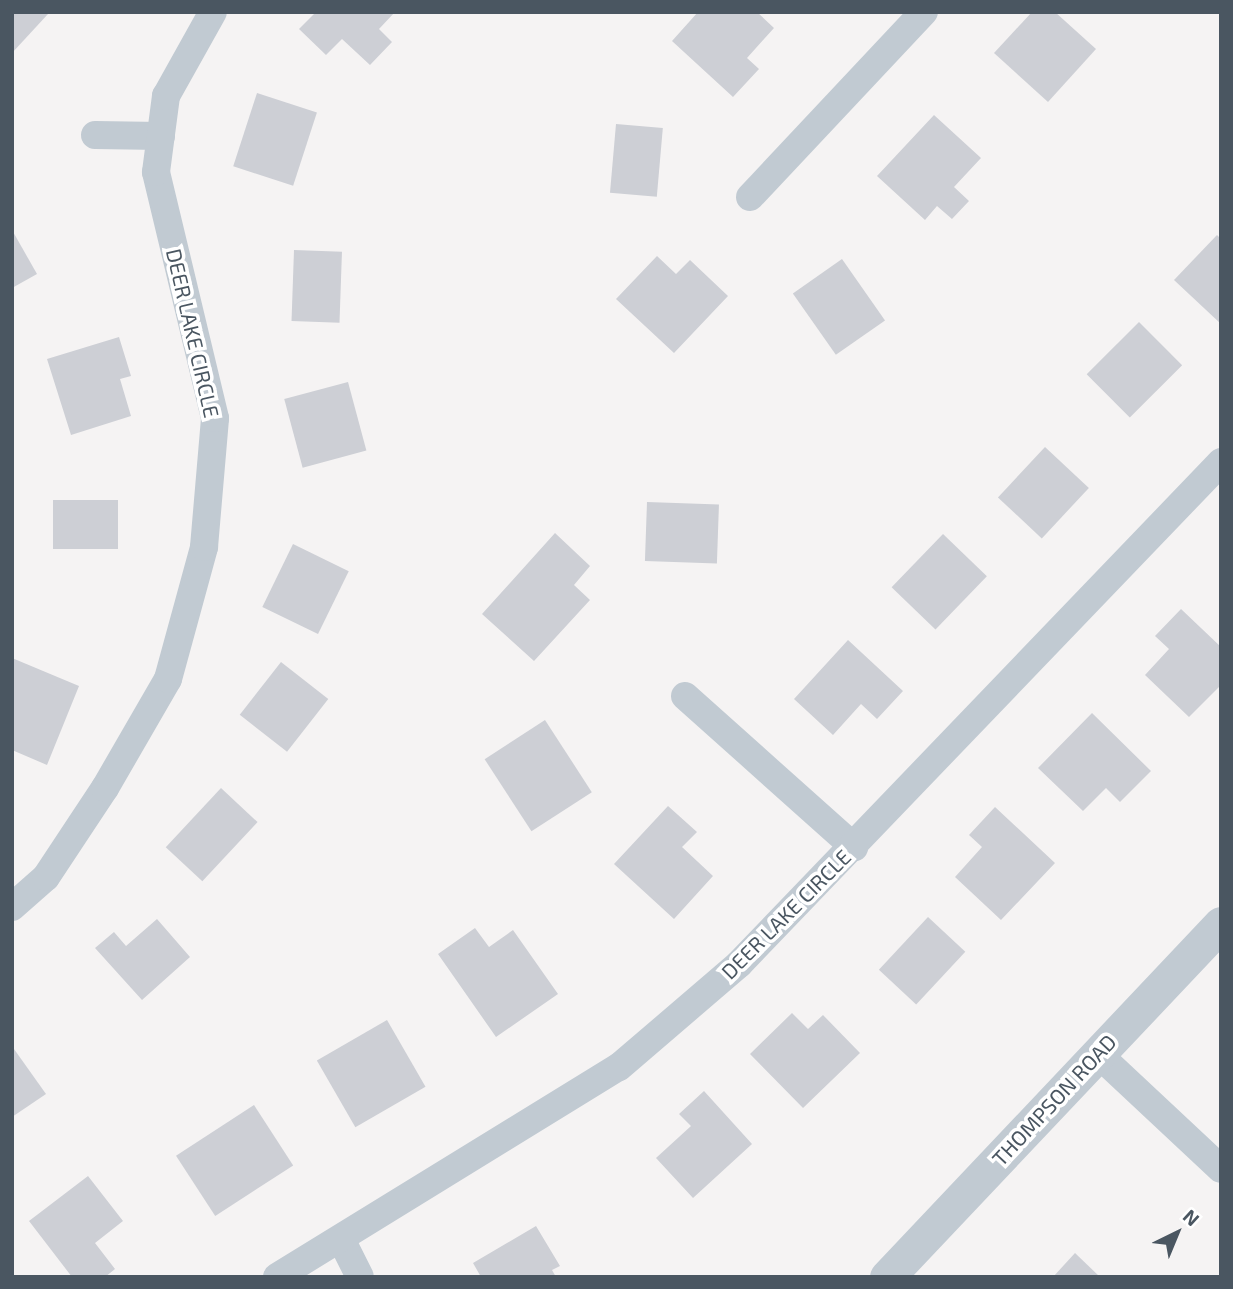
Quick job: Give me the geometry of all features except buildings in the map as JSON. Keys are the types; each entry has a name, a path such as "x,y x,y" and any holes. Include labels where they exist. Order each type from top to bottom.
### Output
{"street":[{"name":"DEER LAKE CIRCLE","path":"12,907 46,877 106,788 168,679 204,547 215,418 156,172 166,96 213,12"},
{"path":"750,197 924,12"},
{"path":"94,135 161,136"},
{"name":"DEER LAKE CIRCLE","path":"277,1277 619,1067 739,964 1221,462"},
{"path":"685,696 854,847"},
{"name":"THOMPSON ROAD","path":"887,1277 1221,924"},
{"path":"1098,1054 1221,1169"},
{"path":"341,1239 360,1277"}]}
